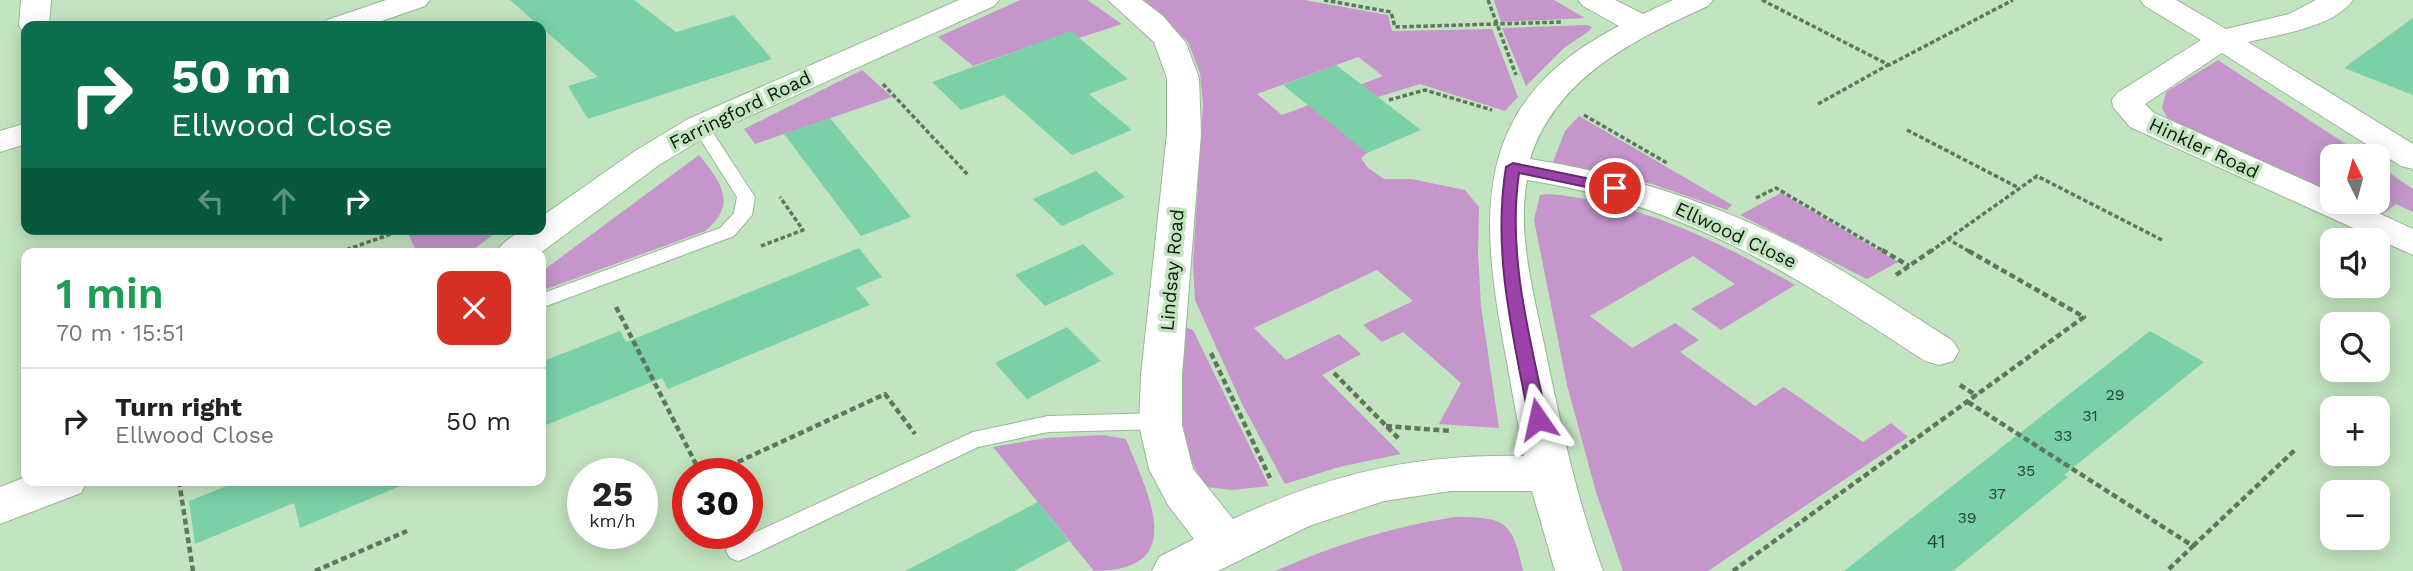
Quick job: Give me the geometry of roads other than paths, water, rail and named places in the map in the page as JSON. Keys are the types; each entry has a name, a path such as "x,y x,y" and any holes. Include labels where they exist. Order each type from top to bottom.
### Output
{"street":[{"path":"34,21 36,0"},
{"path":"353,21 415,0"},
{"name":"Farringford Road","path":"546,231 647,158 700,126 984,0"},
{"name":"Lindsay Road","path":"1123,0 1156,25 1167,38 1179,63 1183,82 1184,134 1161,421 1166,457 1175,478 1189,500 1226,544"},
{"path":"1593,0 1641,25"},
{"path":"1579,571 1551,474 1512,286 1508,201 1517,146 1537,112 1594,51 1641,25 1698,0"},
{"path":"2155,0 2223,39 2413,159"},
{"path":"2223,39 2299,22 2338,0"},
{"name":"Hinkler Road","path":"2223,39 2128,100 2129,107 2142,120 2406,233"},
{"path":"0,142 21,135"},
{"name":"Ellwood Close","path":"1513,167 1615,188 1713,220 1779,251 1938,351"},
{"name":"Farringford Road","path":"522,248 540,235"},
{"path":"1176,571 1287,513 1346,493 1435,476 1551,474"},
{"path":"0,506 52,486"}],"lane":[{"path":"546,300 727,232 743,215 746,197 700,126"},
{"path":"738,551 973,440 1022,428 1161,421"}]}
